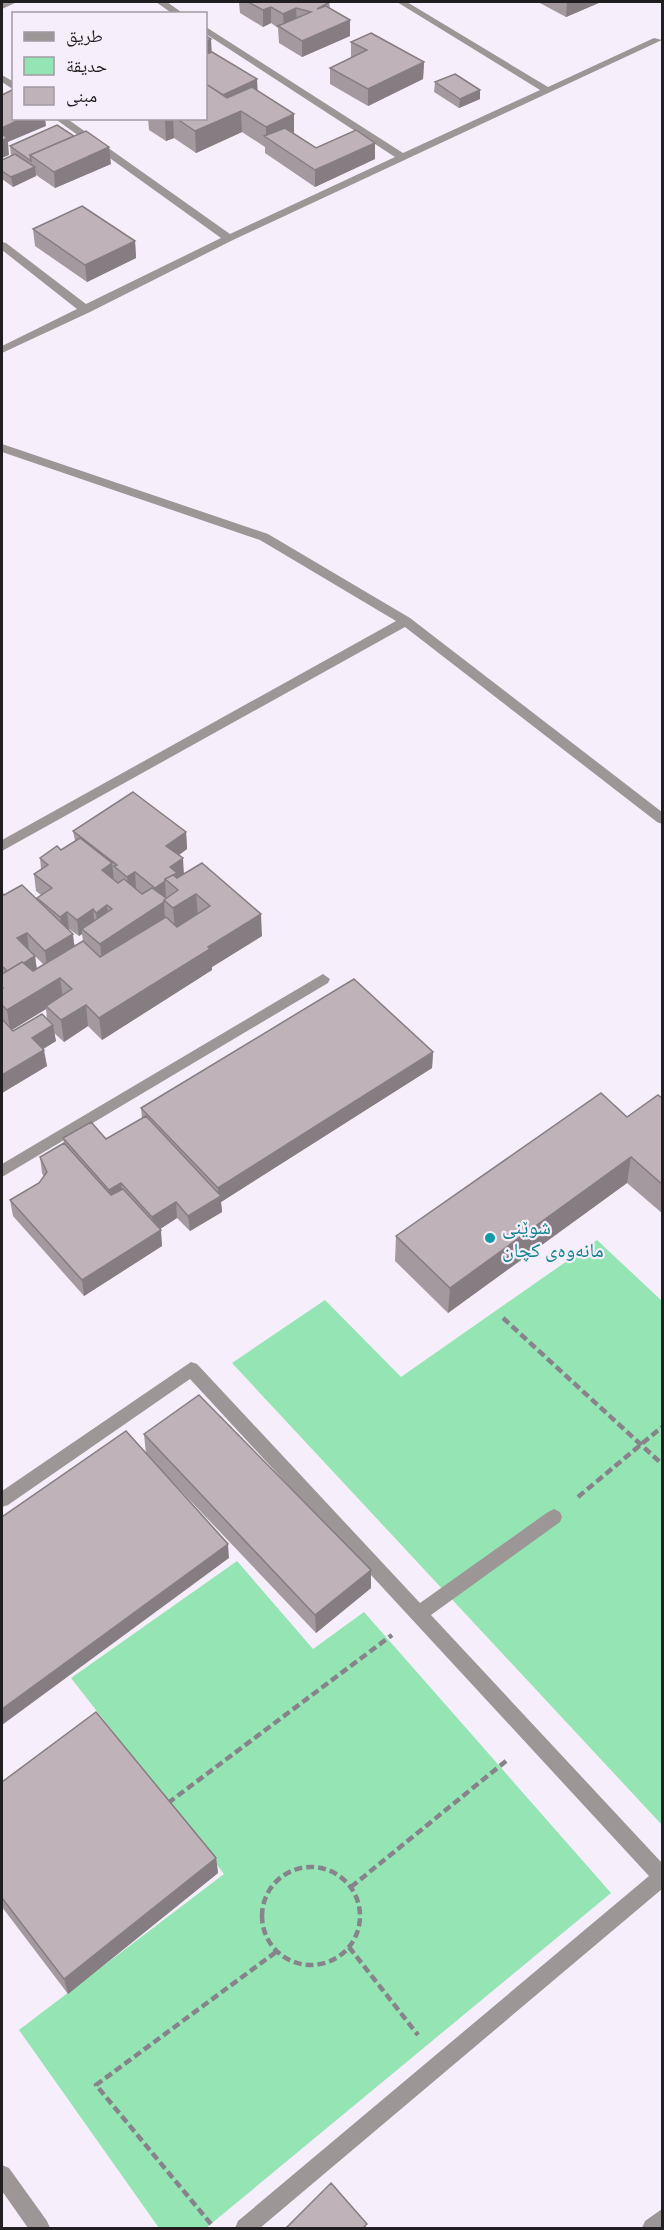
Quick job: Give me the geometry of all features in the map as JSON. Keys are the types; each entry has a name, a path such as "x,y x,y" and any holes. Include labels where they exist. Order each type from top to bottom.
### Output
{"street":[{"path":"2,6 12,2"},
{"path":"161,2 177,12"},
{"path":"401,2 546,90"},
{"path":"207,31 402,157"},
{"path":"2,350 229,238 657,39"},
{"path":"62,120 229,238"},
{"path":"2,245 86,310"},
{"path":"2,448 264,537 406,621 663,819"},
{"path":"2,846 406,621"},
{"path":"2,1171 322,979"},
{"path":"2,1500 191,1369 663,1876 245,2229"},
{"path":"419,1614 554,1517"},
{"path":"2,2175 40,2229"},
{"path":"652,2229 663,2219"}],"path":[{"path":"503,1318 663,1464"},
{"path":"554,1517 663,1427"},
{"path":"163,1807 419,1614"},
{"path":"351,1887 534,1738"},
{"path":"309,1867 325,1869 339,1876 351,1887 358,1901 361,1917 358,1933 349,1947 337,1958 322,1964 305,1965 289,1961 276,1952 265,1938 261,1922 262,1906 268,1892 279,1879 293,1871 309,1867"},
{"path":"349,1947 440,2064"},
{"path":"214,2229 96,2085 276,1952"}],"green space":[{"path":"597,1240 662,1301 662,1825 232,1363 325,1300 401,1377"},
{"path":"237,1561 313,1649 364,1612 611,1893 206,2228 159,2228 19,2030 224,1874 71,1678"}],"building":[{"path":"248,2 330,2 317,9 326,6 350,20 302,41 278,26 311,12 296,8 283,14 271,7 263,10"},
{"path":"371,33 424,62 368,89 330,68 367,50 351,42"},
{"path":"212,52 257,79 223,95 207,85 207,54"},
{"path":"455,74 480,90 460,99 435,82"},
{"path":"207,85 227,98 252,87 294,114 266,127 241,111 195,131 179,120 207,120"},
{"path":"12,90 12,120 19,120 2,128 2,95"},
{"path":"57,125 74,136 30,155 31,161 10,146"},
{"path":"285,128 316,148 356,130 375,143 315,170 264,136"},
{"path":"86,131 109,147 54,172 30,155"},
{"path":"15,154 35,167 11,177 2,171 2,160"},
{"path":"82,206 135,241 85,265 33,229"},
{"path":"133,792 186,832 166,846 183,858 170,867 177,873 165,879 155,888 135,872 127,877 114,866 117,865 73,831"},
{"path":"80,838 112,863 102,870 118,883 124,879 142,894 152,888 166,898 164,902 100,944 82,929 112,909 107,905 96,913 93,909 77,920 67,912 60,917 37,898 52,888 34,874 48,865 40,858 57,846 61,850"},
{"path":"202,863 261,914 208,947 210,949 99,1018 86,1005 61,1020 46,1006 72,989 60,978 7,1010 2,1005 2,974 22,962 33,971 83,941 100,957 166,917 177,927 210,906 196,894 173,908 164,900 178,890 165,879 173,875 177,878"},
{"path":"22,885 73,934 45,951 27,933 17,938 35,956 7,971 2,966 2,893 4,895"},
{"path":"354,979 433,1052 218,1188 141,1108"},
{"path":"42,1014 53,1025 32,1038 44,1050 2,1075 2,1019 13,1031"},
{"name":"شوێنی مانەوەی کچان","path":"601,1093 627,1117 658,1095 663,1099 663,1185 631,1157 450,1288 396,1236"},
{"path":"146,1116 221,1196 188,1216 176,1202 152,1217 121,1183 109,1190 63,1138 91,1122 106,1139"},
{"path":"64,1143 111,1195 123,1189 161,1230 82,1280 10,1200 39,1183 47,1172 40,1157"},
{"path":"199,1395 371,1570 315,1615 144,1434"},
{"path":"126,1431 228,1544 2,1709 2,1517"},
{"path":"96,1712 216,1858 64,1979 2,1898 2,1782"},
{"path":"331,2183 367,2224 362,2229 285,2229"}],"place":[{"name":"شوێنی مانەوەی کچان","path":"490,1238"}]}
